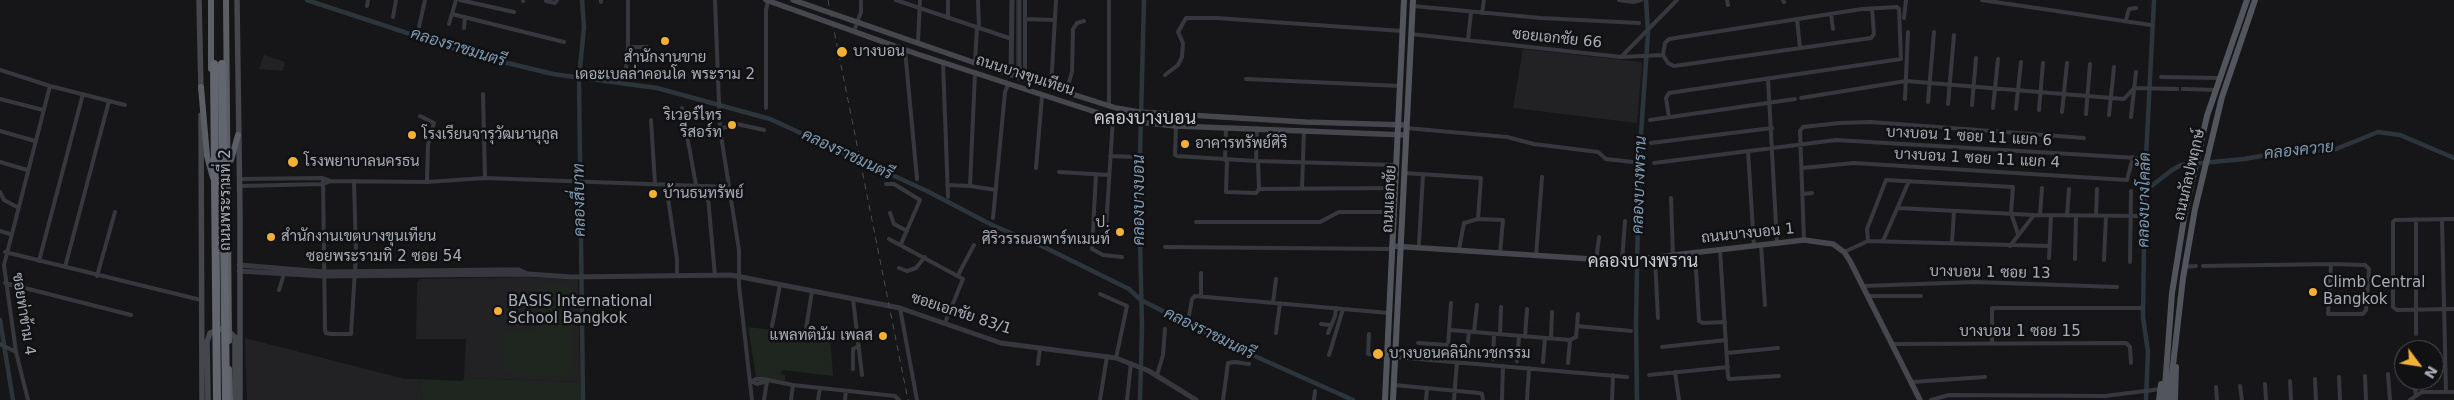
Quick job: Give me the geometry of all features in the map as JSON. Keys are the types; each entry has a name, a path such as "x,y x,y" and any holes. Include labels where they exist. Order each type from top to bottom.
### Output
{"highway":[{"name":"ถนนพระรามที่ 2","path":"211,0 216,400"},
{"name":"ถนนพระรามที่ 2","path":"226,0 228,400"},
{"path":"214,64 216,400"},
{"path":"222,64 228,400"},
{"path":"200,87 207,161 212,178"},
{"path":"228,175 232,151 238,135"}],"main road":[{"name":"ถนนพระรามที่ 2","path":"199,0 202,400"},
{"name":"ถนนบางขุนเทียน","path":"767,0 905,50 1113,118 1138,123 1176,126 1397,134 1406,130"},
{"name":"ถนนบางขุนเทียน","path":"793,0 1022,79 1109,106 1139,112 1305,122 1397,125 1406,130"},
{"name":"ถนนเอกชัย","path":"1385,400 1404,0"},
{"name":"ถนนกัลปพฤกษ์","path":"2164,400 2175,268 2194,168 2215,90 2247,0"},
{"name":"ถนนกัลปพฤกษ์","path":"2175,400 2175,361 2185,267 2206,159 2222,98 2255,0"},
{"name":"ถนนพระรามที่ 2","path":"237,2 240,179 240,400"},
{"name":"ถนนเอกชัย","path":"1393,400 1413,3"},
{"path":"816,18 819,9"},
{"path":"1008,85 1011,75"},
{"path":"1015,87 1022,79"},
{"path":"1304,130 1305,122"},
{"name":"ถนนบางบอน 1","path":"1400,245 1622,262 1804,240 1833,244 1844,252"},
{"name":"ถนนบางบอน 1","path":"1392,246 1419,244 1426,247"},
{"path":"1844,252 1869,296 1920,400"},
{"path":"208,400 207,342 210,333 220,329 227,330 235,337 235,400"},
{"name":"ถนนกัลปพฤกษ์","path":"2159,400 2157,389 2166,359"},
{"name":"ถนนกัลปพฤกษ์","path":"2169,400 2171,376 2175,361"}],"street":[{"path":"367,6 368,0"},
{"path":"393,17 396,0"},
{"path":"419,27 425,0"},
{"path":"449,24 456,0"},
{"path":"460,0 514,12"},
{"path":"488,7 490,0"},
{"path":"546,1 555,3 557,0"},
{"path":"626,68 628,0"},
{"path":"715,0 720,129 739,250 738,277 752,382 752,400"},
{"path":"766,108 767,0"},
{"path":"854,31 858,22 861,0"},
{"path":"896,0 1012,39"},
{"path":"918,43 920,0"},
{"path":"948,0 948,18"},
{"path":"975,63 978,0"},
{"path":"1011,75 1012,0"},
{"path":"1019,0 1022,79"},
{"path":"1022,79 1025,0"},
{"path":"1051,88 1056,0"},
{"path":"1109,106 1110,0"},
{"path":"1482,13 1484,0"},
{"path":"1619,0 1633,2 1641,0"},
{"name":"ซอยเอกชัย 66","path":"1411,34 1621,56 1678,0"},
{"path":"1904,18 1906,0"},
{"path":"1982,0 2151,25"},
{"path":"1413,3 1482,13 1639,23"},
{"path":"1669,117 1666,98 1669,93 1902,58 1899,8 1872,9 1831,14 1669,39 1665,43 1663,55 1668,63 1674,66 1800,48 1874,36 1872,9"},
{"path":"2126,20 2129,9 2136,8"},
{"path":"1468,40 1471,12"},
{"path":"452,14 564,42"},
{"path":"1831,14 1833,30"},
{"path":"464,28 465,17"},
{"path":"1165,75 1178,65 1182,57 1183,43 1178,32 1186,18 1216,18 1402,32"},
{"path":"1025,19 1055,20"},
{"path":"1797,19 1800,48"},
{"path":"1066,92 1072,72 1073,29 1077,23 1084,21"},
{"path":"1905,99 1908,32"},
{"path":"1928,102 1934,32"},
{"path":"1948,104 1954,35"},
{"path":"628,46 647,47"},
{"path":"905,50 917,179"},
{"path":"1621,56 1663,55"},
{"path":"1972,105 1976,58"},
{"path":"1993,108 1998,59"},
{"path":"943,62 948,197"},
{"path":"2016,109 2021,62"},
{"path":"2039,110 2043,63"},
{"path":"2062,112 2067,63"},
{"path":"2086,114 2090,64"},
{"path":"2109,115 2114,67"},
{"path":"0,70 50,86 125,105"},
{"path":"2131,117 2136,72"},
{"path":"970,186 975,73"},
{"path":"2161,77 2219,78"},
{"path":"1246,79 1400,86"},
{"path":"1768,79 1774,148 1778,243"},
{"path":"1801,98 1906,81 2124,99 2134,88 2175,89"},
{"path":"993,218 1005,92 1008,85"},
{"name":"ซอยท่าข้าม 4","path":"28,400 16,352 5,283 5,252 50,86"},
{"path":"2185,89 2215,90"},
{"path":"39,261 83,94"},
{"path":"484,94 485,178"},
{"path":"1036,168 1042,96"},
{"path":"0,99 43,110"},
{"path":"1650,120 1795,100"},
{"path":"65,267 109,101"},
{"path":"682,108 696,185"},
{"path":"420,116 434,123 428,144 426,182"},
{"path":"1105,244 1113,118"},
{"path":"651,120 655,184"},
{"path":"1804,240 1802,128 1839,122 1871,122 2084,138"},
{"path":"720,129 737,124 764,130"},
{"path":"1176,126 1175,155 1177,156 1226,160 1396,165"},
{"path":"1226,128 1225,191 1256,193 1259,189 1394,188"},
{"path":"1257,128 1259,189"},
{"path":"1651,143 1772,128"},
{"path":"1302,189 1304,130"},
{"path":"1406,130 1507,137 1534,144 1598,152 1606,159 1633,162"},
{"path":"0,131 35,141"},
{"name":"บางบอน 1 ซอย 11 แยก 6","path":"1654,163 1836,140 2135,158"},
{"path":"1748,151 1754,246"},
{"path":"1110,156 1138,157"},
{"name":"บางบอน 1 ซอย 11 แยก 4","path":"1802,168 1854,163 2127,180 2135,158"},
{"path":"0,162 27,170"},
{"path":"1060,172 1109,175"},
{"path":"1404,172 1481,178 1478,219"},
{"path":"1096,174 1092,249 1103,255 1122,256"},
{"path":"1419,244 1423,174"},
{"path":"1536,256 1542,177"},
{"path":"240,179 322,178 331,181 426,182 485,178 729,187"},
{"path":"322,178 325,330 326,333 331,334 351,334 354,181"},
{"path":"1868,241 1866,232 1886,180 2013,187 2011,213 2018,234"},
{"path":"240,186 323,184 331,181"},
{"path":"1883,241 1909,181"},
{"path":"886,184 894,184 920,199 901,244"},
{"path":"666,185 677,259 677,276"},
{"path":"947,185 996,190"},
{"path":"707,186 715,276"},
{"path":"2040,215 2042,188"},
{"path":"2067,216 2070,189"},
{"path":"2096,216 2097,189"},
{"path":"2130,262 2131,191"},
{"path":"0,192 4,200 17,207"},
{"path":"1803,194 1812,193"},
{"path":"1671,198 1673,256"},
{"path":"1898,208 2034,215 2142,216"},
{"path":"1952,244 1954,210"},
{"path":"97,276 115,212"},
{"path":"1196,222 1320,222 1339,212 1393,212"},
{"path":"890,213 892,223 907,230"},
{"path":"2010,246 2034,215"},
{"path":"2049,258 2051,215"},
{"path":"2075,259 2076,216"},
{"path":"2104,260 2106,216"},
{"path":"1459,249 1464,223 1478,219 1503,220 1500,254"},
{"path":"2416,219 2416,334"},
{"path":"2442,219 2446,392"},
{"path":"2454,219 2395,220 2393,222 2393,307 2397,310 2454,309"},
{"path":"1622,262 1625,221"},
{"path":"0,231 10,234"},
{"path":"1596,261 1599,237"},
{"path":"889,239 963,279 963,283 945,323"},
{"path":"1844,252 1868,241 2049,246"},
{"path":"958,276 974,245"},
{"path":"1761,245 1765,305"},
{"path":"1165,247 1392,246"},
{"path":"1720,250 1730,379 1779,376"},
{"path":"5,252 97,276 202,300"},
{"path":"1695,252 1699,321 1703,323 1725,322"},
{"path":"899,268 906,271 916,268 925,258"},
{"path":"1655,258 1658,318"},
{"path":"2203,266 2331,264 2364,264 2368,267 2366,310 2363,314 2328,314 2331,264"},
{"path":"2185,267 2196,266"},
{"name":"ซอยพระรามที่ 2 ซอย 54","path":"239,268 324,274"},
{"name":"ซอยพระรามที่ 2 ซอย 54","path":"239,268 284,274 519,270 528,274 571,277 731,275 738,277"},
{"path":"1201,273 1201,296"},
{"path":"279,290 284,274"},
{"name":"ซอยเอกชัย 83/1","path":"738,277 900,308 1001,343 1116,358 1149,371 1196,400"},
{"path":"1273,302 1276,280"},
{"name":"บางบอน 1 ซอย 13","path":"1863,286 1975,282 2117,287"},
{"path":"5,283 131,315"},
{"path":"772,326 780,285"},
{"path":"806,329 812,291"},
{"path":"1100,294 1127,306 1116,358"},
{"path":"1189,316 1193,297 1201,296 1389,313"},
{"path":"1869,296 1921,296"},
{"path":"853,299 862,375"},
{"path":"1276,333 1280,303"},
{"path":"1447,360 1451,303"},
{"path":"1466,356 1476,305"},
{"path":"1500,334 1501,307"},
{"path":"900,308 917,400"},
{"path":"1328,333 1336,308"},
{"path":"1329,355 1343,308"},
{"path":"1992,343 1992,308 2141,308"},
{"path":"1525,337 1527,309"},
{"path":"1551,338 1552,312"},
{"path":"1450,330 1570,340 1576,337 1578,314"},
{"path":"1321,324 1330,325"},
{"path":"1577,326 1631,331"},
{"path":"1157,376 1165,329"},
{"path":"1369,334 1368,354 1387,358"},
{"path":"1492,359 1494,334"},
{"path":"1517,361 1519,337"},
{"path":"1543,362 1545,338"},
{"path":"1568,363 1570,340"},
{"path":"1662,347 1726,340"},
{"path":"1418,343 1448,345"},
{"name":"บางบอน 1 ซอย 15","path":"1893,344 2126,343 2130,347 2131,363"},
{"path":"0,344 16,352"},
{"path":"853,370 853,350 859,346"},
{"path":"1038,364 1040,348"},
{"path":"1727,353 1778,348"},
{"path":"1100,400 1107,356"},
{"path":"1395,357 1627,377"},
{"path":"1454,400 1457,361"},
{"path":"1127,400 1131,363"},
{"path":"1223,400 1228,363 1248,364"},
{"path":"1502,400 1503,366"},
{"path":"1649,376 1728,367"},
{"path":"1527,400 1529,368"},
{"path":"1675,372 1679,400"},
{"path":"2388,374 2390,400"},
{"path":"1612,400 1613,375"},
{"path":"2364,376 2366,400"},
{"path":"1912,382 1985,377"},
{"path":"2339,377 2340,400"},
{"path":"2315,378 2316,400"},
{"path":"752,382 760,384 767,381 896,396 899,400"},
{"path":"764,400 767,381"},
{"path":"2290,381 2291,400"},
{"path":"2265,384 2266,400"},
{"path":"791,400 793,385"},
{"path":"1394,385 1482,394 1483,400"},
{"path":"2240,386 2242,400"},
{"path":"2216,387 2217,400"},
{"path":"818,400 820,388"},
{"path":"1426,400 1427,389"},
{"path":"1931,400 1949,395 2105,396 2157,389"},
{"path":"2415,390 2416,396"},
{"path":"845,400 846,391"},
{"path":"1314,400 1315,391"},
{"path":"2410,400 2422,392 2454,392"},
{"path":"872,400 873,394"}],"shaded area":[{"path":"1523,49 1642,62 1637,123 1513,108"},
{"path":"264,55 285,62 283,71 259,69"},
{"name":"BASIS International School Bangkok","path":"524,277 578,280 580,382 464,378 466,339 416,339 417,282 421,279"},
{"path":"537,284 566,285 573,293 573,370 568,376 514,376 505,371 503,332 537,330"},
{"path":"748,327 830,337 833,376 782,370 781,374 785,375 785,381 756,377"},
{"path":"245,338 405,379 419,379 423,400 247,400"},
{"path":"464,378 580,382 581,400 423,400 419,379 463,381"}],"waterway":[{"name":"คลองราชมนตรี","path":"307,0 474,55 553,74 657,88 770,119 927,191 992,225 1046,248 1129,289 1141,300 1230,345 1353,400"},
{"name":"คลองสี่บาท","path":"582,0 584,27 579,78 583,400"},
{"name":"คลองบางบอน","path":"1140,400 1142,327 1139,195 1144,0"},
{"name":"คลองบางพราน","path":"1637,400 1636,322 1639,162 1648,33 1646,0"},
{"name":"คลองบางโคลัด","path":"2146,400 2148,352 2143,317 2145,177 2154,0"},
{"name":"คลองควาย","path":"2145,191 2181,165 2244,159 2295,150 2331,151 2378,132 2400,135 2454,158"},
{"path":"0,320 13,400"}],"tunnel":[{"path":"2175,89 2185,89"}],"railway":[{"path":"828,0 908,400"}],"place":[{"name":"สำนักงานขาย เดอะเบลล่าคอนโด พระราม 2","path":"665,41"},
{"name":"บางบอน","path":"842,52"},
{"name":"ริเวอร์ไทร รีสอร์ท","path":"732,125"},
{"name":"โรงเรียนจารุวัฒนานุกูล","path":"412,135"},
{"name":"อาคารทรัพย์ศิริ","path":"1185,144"},
{"name":"โรงพยาบาลนครธน","path":"293,162"},
{"name":"บ้านธนทรัพย์","path":"653,194"},
{"name":"ป. ศิริวรรณอพาร์ทเมนท์","path":"1120,232"},
{"name":"สำนักงานเขตบางขุนเทียน","path":"271,237"},
{"name":"Climb Central Bangkok","path":"2313,292"},
{"name":"BASIS International School Bangkok","path":"498,311"},
{"name":"แพลทตินัม เพลส","path":"883,336"},
{"name":"บางบอนคลินิกเวชกรรม","path":"1378,354"}],"district":[{"name":"คลองบางบอน","path":"1145,119"},
{"name":"คลองบางพราน","path":"1643,262"}]}
